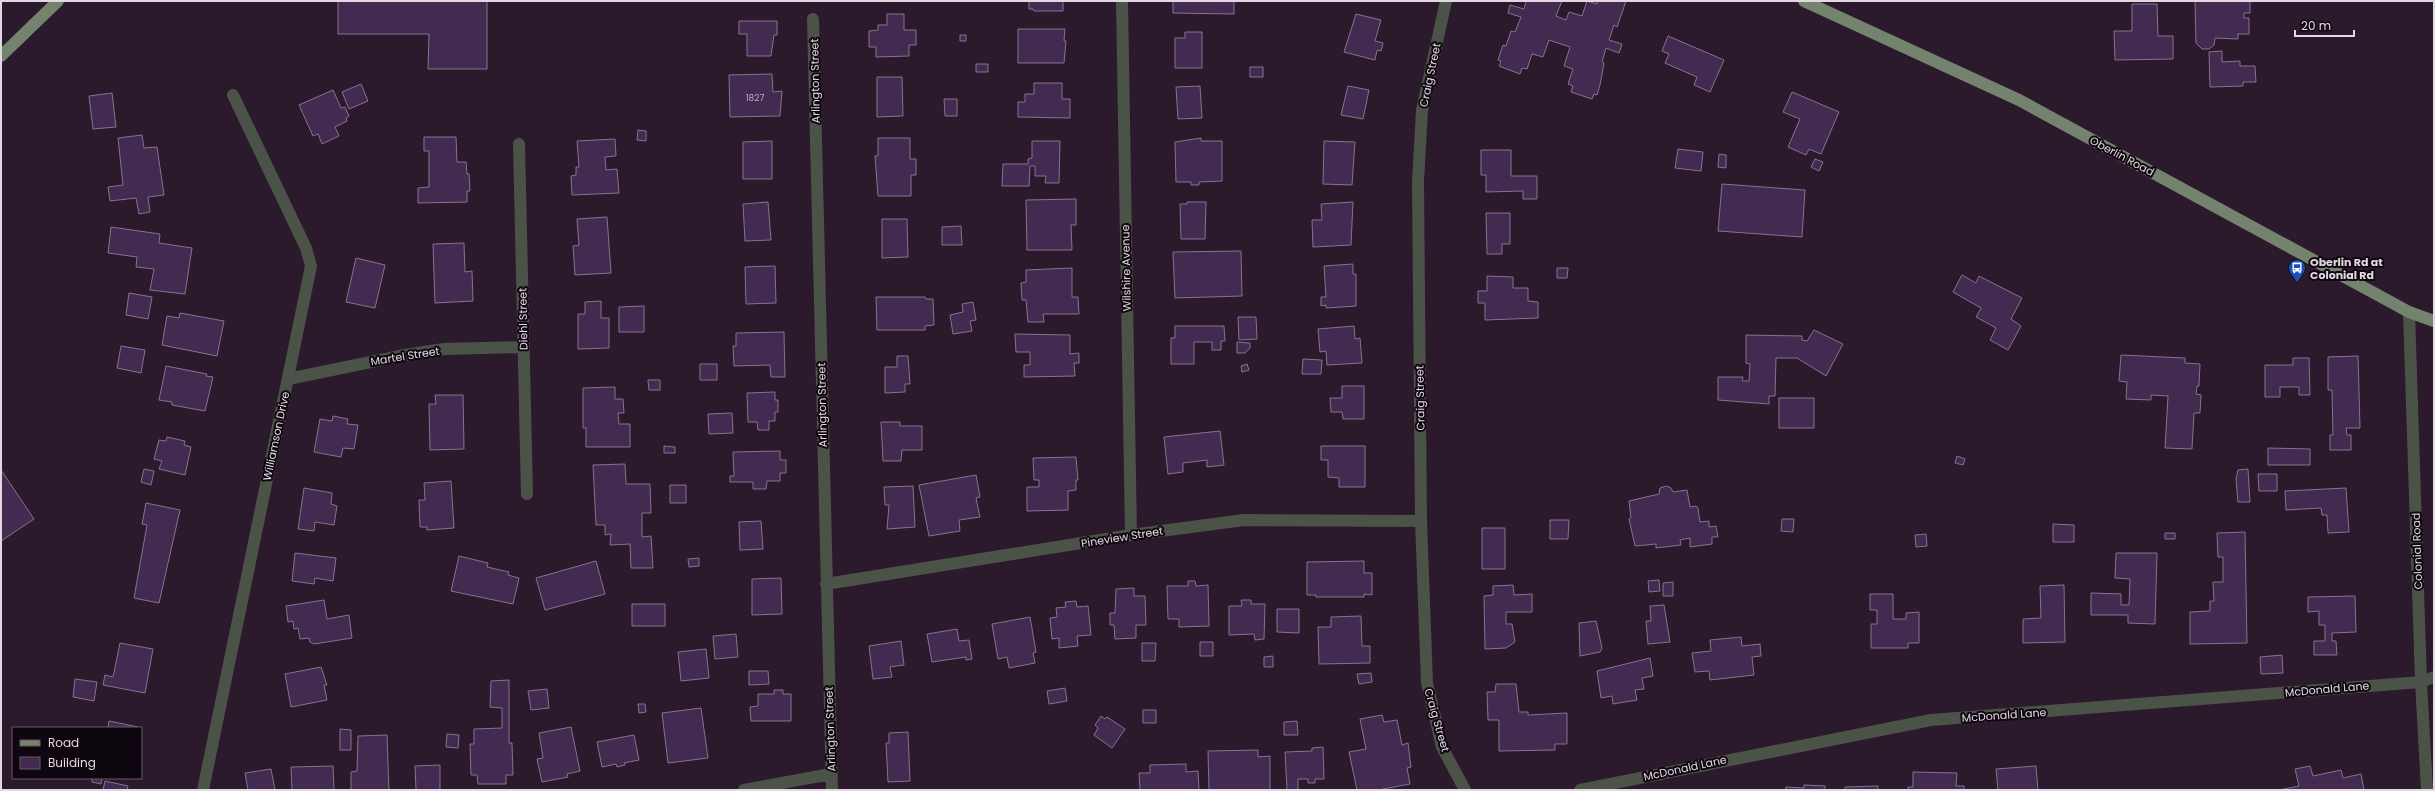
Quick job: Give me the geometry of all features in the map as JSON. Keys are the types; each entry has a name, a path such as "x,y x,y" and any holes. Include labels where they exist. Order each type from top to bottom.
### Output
{"main road":[{"path":"1,56 58,1"},
{"name":"Oberlin Road","path":"1804,1 2020,100 2409,312 2434,322"}],"street":[{"name":"Wilshire Avenue","path":"1122,1 1131,536"},
{"name":"Craig Street","path":"1446,1 1422,110 1418,181 1421,521 1426,683 1442,747 1464,790"},
{"name":"Arlington Street","path":"813,19 832,790"},
{"name":"Williamson Drive","path":"203,790 311,266 306,248 233,95"},
{"name":"Diehl Street","path":"519,144 527,494"},
{"name":"Colonial Road","path":"2409,312 2421,682 2427,790"},
{"name":"Martel Street","path":"288,379 405,355 444,349 524,347"},
{"name":"Pineview Street","path":"826,584 962,564 1131,536 1244,520 1421,521"},
{"name":"McDonald Lane","path":"1580,790 1931,720 2421,682 2434,677"},
{"path":"744,790 831,774"}],"building":[{"path":"338,1 487,1 487,69 428,69 429,34 338,34"},
{"path":"1029,1 1063,1 1063,11 1034,11 1033,9 1029,9"},
{"path":"1173,1 1234,1 1234,14 1173,13"},
{"path":"1526,1 1562,1 1556,16 1566,20 1569,12 1582,16 1587,1 1597,4 1598,1 1626,1 1617,27 1614,25 1609,40 1622,44 1619,53 1606,48 1602,62 1604,63 1600,85 1597,95 1594,94 1592,99 1571,92 1573,86 1568,84 1573,69 1564,66 1570,47 1549,40 1543,57 1532,54 1527,69 1522,68 1520,74 1499,66 1501,61 1498,60 1503,45 1506,46 1511,31 1515,32 1521,17 1508,13 1510,5 1524,9"},
{"path":"2195,1 2250,1 2250,13 2244,13 2244,18 2249,18 2249,34 2238,34 2238,39 2215,38 2214,45 2209,49 2202,49 2196,43"},
{"path":"2132,4 2157,4 2158,36 2173,36 2173,59 2115,60 2114,31 2132,31"},
{"path":"887,14 904,14 904,30 916,30 916,45 909,45 909,56 876,57 876,47 869,47 869,31 878,30 878,25 887,25"},
{"path":"1356,14 1381,20 1375,41 1383,43 1381,51 1377,50 1375,60 1344,52"},
{"path":"739,21 777,21 777,35 774,35 771,56 747,56 747,34 739,34"},
{"path":"1018,29 1065,29 1064,41 1066,41 1064,63 1018,63"},
{"path":"1185,32 1202,32 1202,68 1175,68 1175,38 1185,38"},
{"path":"960,35 966,35 966,41 960,41"},
{"path":"1668,36 1724,60 1710,92 1694,85 1697,77 1665,63 1669,54 1662,51"},
{"path":"2222,51 2222,62 2240,61 2240,66 2255,66 2256,82 2243,82 2243,86 2210,87 2209,52"},
{"path":"976,64 988,64 988,72 976,72"},
{"path":"1250,67 1263,67 1263,77 1250,77"},
{"path":"772,74 773,92 782,91 780,116 730,117 729,75"},
{"path":"877,77 902,77 903,116 877,117"},
{"path":"1034,83 1062,83 1062,99 1070,99 1070,118 1018,117 1018,102 1025,102 1025,94 1034,94"},
{"path":"361,84 368,101 349,109 342,92"},
{"path":"1200,86 1202,118 1178,119 1176,87"},
{"path":"1348,86 1369,90 1363,119 1341,115"},
{"path":"333,90 341,108 345,107 349,116 346,118 347,121 335,127 339,136 322,144 318,134 313,136 299,105"},
{"path":"1792,92 1839,112 1821,154 1809,149 1806,155 1788,147 1800,119 1783,112"},
{"path":"112,93 116,127 93,129 89,96"},
{"path":"944,99 957,99 957,116 945,116"},
{"path":"638,130 646,131 646,141 637,140"},
{"path":"142,135 144,148 157,147 164,195 148,197 150,212 139,214 136,198 110,201 108,187 123,185 118,138"},
{"path":"424,137 456,137 457,162 466,162 467,174 469,174 470,191 467,191 467,202 418,203 418,188 429,187 429,151 424,151"},
{"path":"878,138 910,138 910,159 916,159 916,175 911,175 911,196 878,196 875,156 878,156"},
{"path":"1201,138 1201,141 1222,141 1222,181 1199,182 1199,185 1191,185 1191,182 1176,182 1175,142"},
{"path":"615,139 616,156 605,157 606,170 617,169 619,193 572,195 571,176 576,175 576,167 579,167 577,141"},
{"path":"772,141 772,179 743,179 743,142"},
{"path":"1032,141 1060,141 1059,183 1045,183 1046,176 1035,176 1035,166 1030,166 1029,186 1002,186 1003,164 1028,164 1028,159 1032,158"},
{"path":"1324,141 1355,142 1352,185 1323,184"},
{"path":"1678,149 1703,152 1701,171 1675,168"},
{"path":"1481,150 1511,150 1511,176 1537,176 1537,199 1523,199 1523,191 1486,192 1486,175 1481,175"},
{"path":"1719,154 1726,155 1726,168 1718,167"},
{"path":"1815,159 1823,162 1819,171 1811,167"},
{"path":"1722,184 1805,190 1802,237 1718,231"},
{"path":"1076,199 1076,225 1071,225 1072,250 1027,250 1026,200"},
{"path":"768,202 771,240 745,241 743,204"},
{"path":"1187,202 1206,202 1205,239 1181,239 1180,204 1187,204"},
{"path":"1353,202 1351,245 1313,247 1312,220 1322,220 1321,204"},
{"path":"1486,213 1510,213 1510,244 1502,244 1502,254 1487,254"},
{"path":"607,217 611,273 575,275 573,246 579,245 577,219"},
{"path":"882,219 907,219 908,257 882,258"},
{"path":"961,226 962,245 942,245 942,227"},
{"path":"111,227 160,234 159,243 192,248 185,294 150,290 154,269 136,267 137,257 108,253"},
{"path":"464,243 465,272 472,271 473,301 435,303 433,244"},
{"path":"1241,251 1242,296 1175,298 1173,252"},
{"path":"356,258 385,265 375,308 346,302"},
{"path":"1353,264 1353,274 1356,274 1356,306 1326,308 1326,305 1321,306 1321,297 1326,297 1324,266"},
{"path":"775,266 776,303 746,304 745,267"},
{"path":"1072,268 1072,297 1078,297 1079,314 1043,314 1044,322 1028,322 1026,300 1022,300 1021,283 1026,282 1026,270"},
{"path":"1557,268 1568,268 1567,278 1557,278"},
{"path":"1962,275 1976,283 1979,276 2022,298 2011,319 2021,326 2008,350 1990,340 1996,328 1976,317 1981,308 1953,292"},
{"path":"1487,276 1513,277 1513,288 1528,288 1528,301 1538,302 1538,318 1485,320 1485,303 1478,303 1478,291 1487,291"},
{"path":"129,293 152,297 148,319 126,315"},
{"path":"876,297 925,297 926,299 933,299 934,325 925,326 925,330 877,330"},
{"path":"601,301 601,318 609,318 609,348 578,349 578,314 585,314 585,302"},
{"path":"973,302 976,320 970,321 972,331 953,334 950,315 963,312 962,304"},
{"path":"644,306 644,332 619,332 619,307"},
{"path":"180,313 224,321 217,356 162,345 167,316 179,318"},
{"path":"1238,317 1256,317 1257,339 1239,340"},
{"path":"1175,326 1224,326 1225,341 1221,341 1221,350 1212,350 1212,342 1194,342 1194,364 1171,364 1171,338 1175,338"},
{"path":"1354,326 1355,339 1360,338 1362,363 1327,365 1326,351 1320,352 1318,329"},
{"path":"1814,330 1843,344 1826,376 1797,358 1776,358 1775,396 1769,396 1769,404 1718,400 1718,377 1743,377 1742,381 1749,381 1750,364 1746,363 1746,335 1802,336 1802,340 1807,341"},
{"path":"784,332 785,377 771,377 770,365 734,366 733,346 736,346 736,333"},
{"path":"1015,334 1070,335 1070,354 1079,353 1079,363 1074,363 1075,376 1024,377 1024,365 1030,365 1030,352 1016,352"},
{"path":"1237,342 1250,343 1250,348 1245,353 1237,353"},
{"path":"121,346 145,350 141,373 117,368"},
{"path":"2121,355 2185,358 2185,363 2200,364 2199,386 2197,386 2196,394 2201,395 2200,413 2194,413 2192,449 2165,448 2168,396 2151,395 2151,400 2126,399 2127,382 2119,381"},
{"path":"897,356 908,356 910,384 905,384 905,392 885,393 885,367 897,367"},
{"path":"2358,356 2360,428 2346,428 2347,435 2351,435 2351,450 2330,450 2330,435 2333,435 2332,390 2328,390 2328,357"},
{"path":"2293,358 2309,358 2310,395 2299,395 2299,387 2280,387 2280,397 2265,397 2265,365 2293,365"},
{"path":"1303,359 1322,360 1321,374 1302,374"},
{"path":"700,364 717,364 717,380 700,380"},
{"path":"1247,364 1249,370 1242,372 1241,366"},
{"path":"166,366 207,374 206,376 213,377 205,411 172,405 172,402 159,400"},
{"path":"648,380 660,380 660,390 649,390"},
{"path":"1342,386 1364,386 1364,419 1343,419 1342,412 1331,412 1330,398 1342,398"},
{"path":"615,387 615,399 623,399 624,413 618,413 619,424 630,424 630,447 586,447 586,428 583,428 583,388"},
{"path":"775,392 775,400 778,400 778,412 775,412 775,421 769,421 769,430 758,430 757,422 748,422 747,393"},
{"path":"435,395 463,395 464,449 430,450 429,404 436,404"},
{"path":"1779,398 1814,398 1814,428 1779,428"},
{"path":"732,413 733,433 709,434 708,414"},
{"path":"333,416 348,419 347,424 358,425 354,449 343,448 341,457 314,452 320,419 332,421"},
{"path":"881,422 900,422 900,426 922,426 922,450 902,450 901,461 883,461"},
{"path":"1220,431 1224,465 1207,467 1207,460 1183,463 1183,472 1168,474 1164,437"},
{"path":"167,437 185,441 184,445 191,447 185,475 159,469 162,461 154,459 159,440 166,441"},
{"path":"664,446 675,447 675,453 664,453"},
{"path":"1321,446 1365,446 1365,487 1339,487 1339,478 1328,477 1328,460 1321,460"},
{"path":"2268,448 2310,449 2310,465 2268,465"},
{"path":"780,451 780,460 786,460 786,473 780,473 780,481 767,481 766,489 753,489 753,482 730,482 730,476 734,476 733,452"},
{"path":"1957,456 1965,459 1963,465 1955,463"},
{"path":"1076,457 1078,480 1076,480 1076,490 1068,491 1068,510 1027,511 1027,487 1039,487 1039,480 1034,480 1033,458"},
{"path":"625,464 626,484 650,484 651,513 642,513 642,537 651,536 653,568 631,568 630,544 610,545 611,534 605,535 605,525 596,525 593,465"},
{"path":"144,469 154,471 151,485 141,482"},
{"path":"2248,469 2250,502 2238,502 2236,479 2238,470"},
{"path":"1,470 34,519 1,541"},
{"path":"2258,474 2277,474 2277,491 2259,491"},
{"path":"976,475 980,497 976,498 980,517 959,520 960,531 929,536 919,485"},
{"path":"451,481 454,528 427,530 427,527 420,527 419,500 425,500 424,483"},
{"path":"670,485 686,485 686,503 670,503"},
{"path":"913,486 915,527 887,529 889,505 885,505 884,487"},
{"path":"1666,486 1671,488 1673,492 1687,490 1690,507 1696,506 1698,508 1700,522 1709,521 1709,527 1716,526 1718,537 1712,537 1712,544 1690,547 1690,538 1680,540 1681,545 1656,548 1656,544 1635,546 1629,519 1631,518 1629,501 1659,494 1660,488"},
{"path":"304,488 332,493 331,504 337,506 334,525 315,522 314,531 298,529"},
{"path":"2346,488 2349,532 2328,533 2327,515 2322,515 2321,508 2286,510 2285,491"},
{"path":"146,503 180,510 159,603 134,598 147,525 142,524"},
{"path":"1782,519 1794,519 1793,532 1781,531"},
{"path":"1550,520 1569,520 1568,539 1550,539"},
{"path":"761,521 763,549 740,550 739,522"},
{"path":"2053,524 2074,525 2074,542 2053,542"},
{"path":"1482,528 1505,528 1505,569 1482,569"},
{"path":"2245,532 2247,643 2190,644 2190,612 2210,611 2210,601 2214,601 2213,582 2223,582 2223,557 2218,557 2217,533"},
{"path":"2165,533 2175,533 2175,539 2165,539"},
{"path":"1926,534 1927,546 1916,547 1915,535"},
{"path":"295,553 336,558 333,581 315,578 314,584 292,581"},
{"path":"2116,553 2157,553 2155,624 2128,623 2128,615 2091,615 2091,593 2121,594 2121,605 2129,605 2130,579 2115,578"},
{"path":"459,556 488,563 487,567 509,572 508,575 519,578 513,604 451,591"},
{"path":"699,558 699,566 689,567 688,559"},
{"path":"596,561 605,594 545,610 536,578"},
{"path":"1364,561 1364,573 1372,573 1372,595 1364,594 1364,597 1316,597 1316,595 1307,595 1307,562"},
{"path":"781,578 782,614 752,615 752,579"},
{"path":"1659,580 1660,591 1649,592 1648,581"},
{"path":"1188,581 1195,581 1196,586 1208,585 1209,626 1179,627 1179,619 1168,619 1167,586 1188,586"},
{"path":"1673,582 1673,596 1663,596 1663,583"},
{"path":"1513,585 1514,595 1532,594 1532,612 1506,612 1506,624 1512,624 1515,642 1506,648 1485,649 1484,596 1493,595 1493,586"},
{"path":"2064,585 2065,642 2023,643 2023,619 2041,618 2040,586"},
{"path":"1134,588 1134,596 1145,596 1146,625 1136,625 1136,638 1115,639 1114,625 1110,625 1110,613 1115,613 1116,589"},
{"path":"1870,594 1893,594 1893,619 1906,619 1906,613 1919,612 1919,643 1908,643 1908,648 1871,648 1871,624 1877,624 1877,610 1870,610"},
{"path":"2355,596 2356,632 2332,633 2332,641 2336,641 2337,655 2314,655 2314,641 2325,641 2325,625 2319,625 2319,611 2308,612 2308,597"},
{"path":"324,600 327,619 349,615 352,638 314,644 310,642 309,638 300,639 298,628 294,629 293,621 288,622 286,606"},
{"path":"1241,600 1251,600 1251,604 1265,604 1264,639 1255,640 1254,634 1229,635 1229,606 1242,606"},
{"path":"1076,601 1077,607 1088,606 1091,635 1077,636 1078,646 1059,648 1059,638 1052,639 1050,618 1057,617 1056,608 1066,607 1065,602"},
{"path":"632,604 665,604 665,626 632,626"},
{"path":"1664,605 1670,642 1648,644 1646,621 1651,621 1650,606"},
{"path":"1277,609 1299,609 1299,633 1277,632"},
{"path":"1361,616 1362,646 1370,646 1370,663 1319,664 1318,627 1331,627 1331,617"},
{"path":"1030,617 1036,652 1033,653 1035,663 1009,668 1007,657 998,659 992,624"},
{"path":"1596,621 1602,648 1600,652 1580,656 1579,623"},
{"path":"957,629 959,641 969,640 972,659 966,660 966,657 932,662 927,634"},
{"path":"736,634 738,657 715,659 713,636"},
{"path":"1741,637 1742,646 1760,644 1761,656 1752,657 1754,675 1710,680 1709,671 1695,672 1692,653 1711,651 1710,640"},
{"path":"901,641 904,665 890,667 892,677 873,679 869,646"},
{"path":"1200,642 1213,642 1213,656 1200,656"},
{"path":"120,643 153,649 145,693 103,685 105,675 113,677"},
{"path":"1142,643 1156,643 1155,661 1142,661"},
{"path":"706,649 709,678 681,681 678,652"},
{"path":"2282,655 2283,673 2261,674 2260,657"},
{"path":"1273,656 1273,667 1264,667 1264,657"},
{"path":"1650,658 1653,676 1642,678 1644,689 1635,690 1637,700 1613,704 1612,696 1601,698 1597,671"},
{"path":"321,667 327,685 324,685 327,700 291,707 285,674"},
{"path":"749,671 768,671 769,684 749,685"},
{"path":"1371,673 1372,682 1359,684 1357,674"},
{"path":"75,679 97,682 94,701 73,697"},
{"path":"509,680 509,743 512,743 513,775 506,775 506,784 478,784 477,775 471,775 470,744 474,744 474,729 502,728 502,708 490,707 491,681"},
{"path":"1496,684 1516,684 1519,712 1528,712 1528,715 1567,713 1567,744 1555,744 1555,750 1499,751 1499,720 1488,720 1487,692 1495,692"},
{"path":"1065,688 1067,701 1049,704 1047,691"},
{"path":"547,689 549,708 531,710 528,691"},
{"path":"774,690 783,690 783,694 791,694 791,721 751,721 750,707 758,706 758,694 774,694"},
{"path":"638,704 645,704 646,712 639,713"},
{"path":"701,708 708,758 668,763 662,713"},
{"path":"1143,710 1156,710 1156,723 1143,723"},
{"path":"1382,715 1384,722 1397,720 1402,745 1408,743 1411,767 1407,768 1410,784 1378,790 1357,790 1349,752 1366,749 1360,719"},
{"path":"1101,716 1105,719 1107,717 1125,729 1112,748 1094,735 1098,728 1095,725"},
{"path":"109,721 138,727 108,727"},
{"path":"1297,721 1298,735 1284,735 1284,722"},
{"path":"571,727 580,771 567,774 568,777 542,782 537,759 543,758 539,733"},
{"path":"340,729 351,730 351,750 340,750"},
{"path":"908,732 910,781 888,782 886,743 889,743 889,733"},
{"path":"447,734 459,735 458,748 446,747"},
{"path":"387,735 389,790 351,790 351,772 357,771 358,736"},
{"path":"634,735 639,760 624,763 625,765 617,767 616,764 602,767 597,742"},
{"path":"1323,747 1324,779 1315,779 1315,783 1308,783 1308,779 1298,779 1298,790 1287,790 1285,752 1312,751 1312,748"},
{"path":"1258,750 1258,757 1270,756 1270,790 1209,790 1208,751"},
{"path":"1186,764 1186,772 1198,771 1199,790 1140,790 1139,773 1150,773 1150,765"},
{"path":"440,765 440,790 416,790 415,766"},
{"path":"333,766 334,790 292,790 291,767"},
{"path":"2036,766 2038,790 1998,790 1996,769"},
{"path":"2310,766 2313,776 2341,770 2343,778 2361,774 2364,790 2279,790 2299,786 2295,769"},
{"path":"271,769 275,790 248,790 245,773"},
{"path":"1913,772 1957,773 1956,786 1964,786 1964,790 1908,790 1908,787 1913,787"},
{"path":"92,779 102,779 101,784 92,782"},
{"path":"105,781 128,786 127,790 103,790"},
{"path":"1804,785 1825,786 1825,790 1786,790 1786,787 1804,788"},
{"path":"1878,786 1878,790 1845,790 1845,787"}],"place":[{"name":"Oberlin Rd at Colonial Rd","path":"2297,283"}]}
